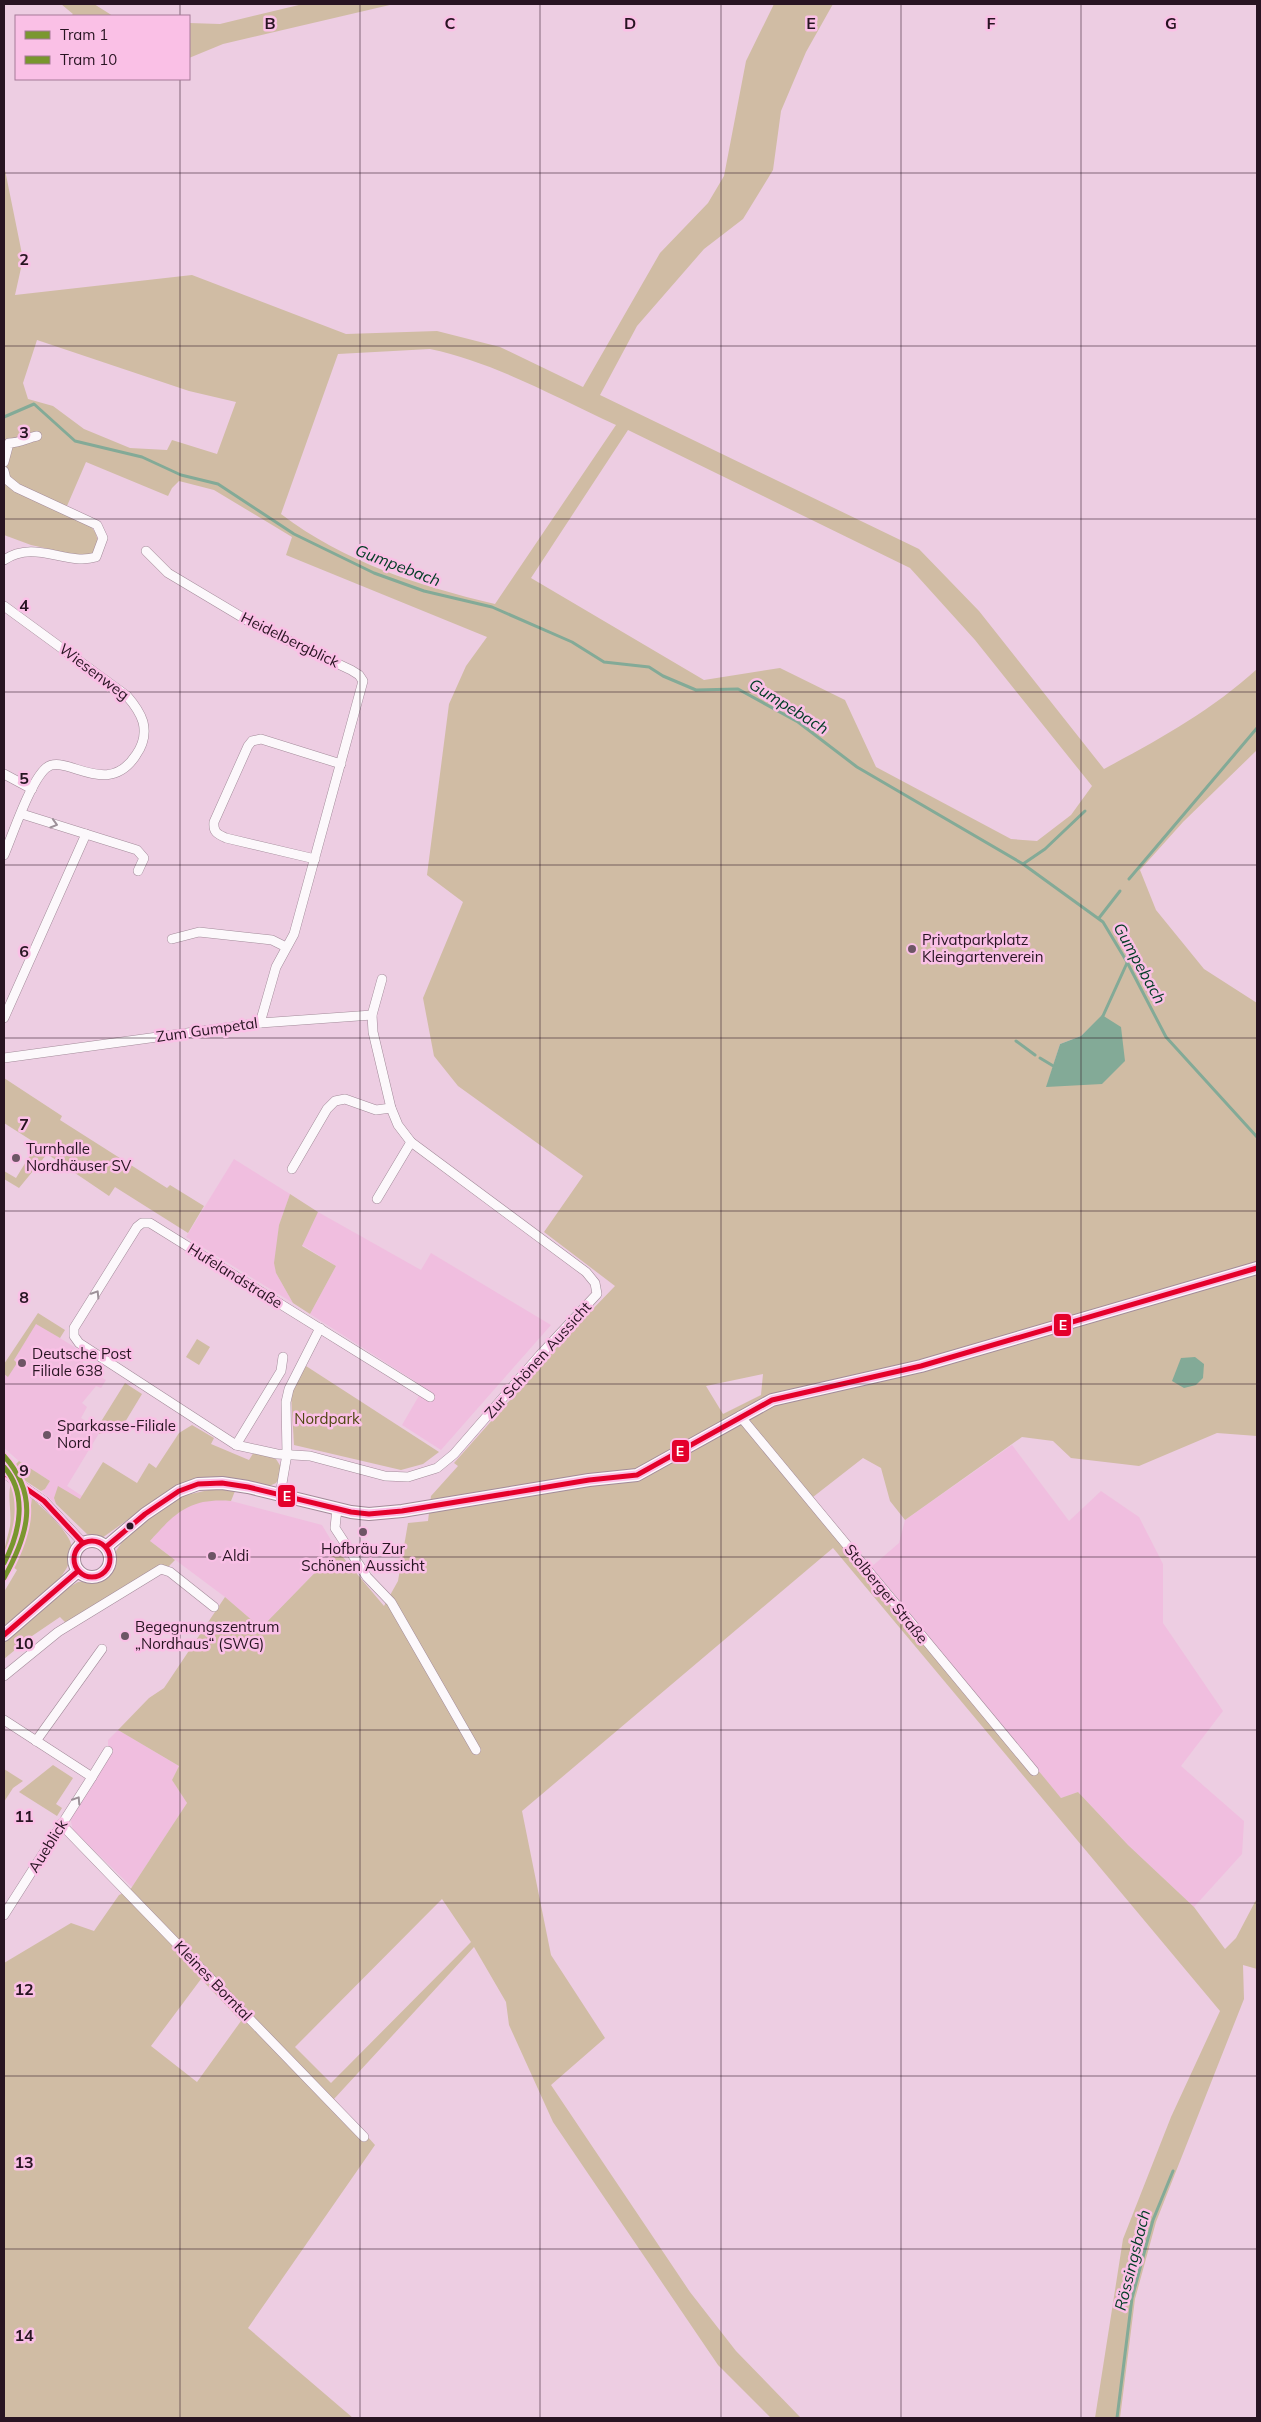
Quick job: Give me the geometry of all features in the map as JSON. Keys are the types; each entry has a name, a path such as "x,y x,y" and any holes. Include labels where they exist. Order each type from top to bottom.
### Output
{"main road":[{"path":"106,1547 145,1514 179,1491 198,1484 222,1483 369,1514 402,1511 589,1480 637,1475 740,1416 772,1400 921,1366 1257,1268"},
{"path":"92,1540 106,1547 109,1552 109,1565 101,1575 89,1577 78,1571 74,1559 75,1553 83,1543 92,1540"},
{"path":"4,1635 78,1571"}],"street":[{"path":"4,462 9,443 19,443 28,437 37,436"},
{"path":"4,471 6,479 17,488 97,525 103,538 96,557 83,561 66,555 38,552 20,553 4,560"},
{"name":"Heidelbergblick","path":"146,551 168,574 255,625 359,674 363,681 362,691 294,934 276,967 260,1023"},
{"name":"Wiesenweg","path":"4,606 127,696 136,706 143,724 143,742 140,750 126,766 118,771 100,776 61,764 52,764 45,769 32,789"},
{"path":"315,859 226,838 217,834 213,828 214,822 252,741 261,739 341,764"},
{"path":"4,774 32,789 4,855"},
{"path":"22,814 142,853 144,858 138,872"},
{"path":"4,1018 86,834"},
{"path":"172,939 199,932 272,940 286,947"},
{"path":"372,1015 382,978"},
{"name":"Zum Gumpetal","path":"4,1058 260,1023 372,1015"},
{"name":"Zur Schönen Aussicht","path":"287,1454 310,1456 396,1477 408,1477 437,1468 454,1454 540,1355 598,1294 595,1283 586,1272 411,1142 398,1125 391,1108 373,1032 372,1015"},
{"path":"292,1169 327,1109 335,1101 345,1099 376,1110 391,1108"},
{"path":"377,1199 411,1142"},
{"name":"Hufelandstraße","path":"236,1444 79,1343 74,1336 74,1328 137,1227 142,1223 150,1223 430,1397"},
{"path":"280,1495 287,1454 286,1402 288,1388 320,1328"},
{"path":"283,1357 281,1371 236,1444 261,1451 287,1454"},
{"name":"Stolberger Straße","path":"740,1416 1034,1772"},
{"path":"4,1473 44,1501 83,1543"},
{"path":"337,1508 335,1528 367,1577 391,1602 476,1750"},
{"path":"4,1676 58,1632 161,1569 170,1572 214,1606"},
{"path":"36,1741 102,1649"},
{"path":"4,1720 92,1777"},
{"name":"Aueblick","path":"4,1915 108,1751"},
{"name":"Kleines Borntal","path":"61,1824 364,2137"}],"shaded area":[{"path":"1102,1015 1121,1027 1125,1061 1102,1084 1046,1087 1060,1044 1081,1036"},
{"path":"234,1159 290,1194 279,1225 276,1273 293,1303 186,1237"},
{"path":"318,1212 421,1270 431,1253 551,1325 441,1450 402,1425 424,1387 310,1314 336,1266 302,1245"},
{"path":"36,1323 87,1355 81,1366 106,1380 101,1388 96,1386 82,1403 87,1407 81,1418 101,1430 67,1486 82,1496 80,1500 54,1498 56,1504 41,1491 45,1489 50,1481 19,1461 4,1448 4,1374 8,1377 13,1361"},
{"path":"1195,1357 1204,1364 1203,1378 1196,1385 1184,1388 1172,1381 1181,1358"},
{"path":"1012,1445 1069,1521 1101,1491 1139,1517 1163,1564 1163,1623 1223,1711 1181,1766 1244,1821 1242,1854 1194,1907 1128,1845 1078,1792 1061,1798 870,1568 899,1543 905,1520"},
{"path":"17,1487 32,1498 31,1514 25,1544 4,1582 4,1564 15,1543 20,1524 21,1513"},
{"path":"213,1499 231,1501 322,1525 337,1550 261,1628 225,1597 150,1541 174,1514 196,1502"},
{"path":"118,1730 179,1766 172,1780 187,1803 132,1887 73,1830 70,1818 108,1758 108,1740"}],"green space":[{"path":"61,4 94,4 111,15 72,15"},
{"path":"303,4 394,4 223,44 190,58 190,23 220,24"},
{"path":"774,4 833,4 806,52 781,111 773,170 743,219 704,249 637,326 600,395 919,549 979,611 1104,769 1164,736 1203,711 1257,669 1257,750 1183,822 1140,870 1156,910 1204,969 1257,1003 1257,1436 1217,1433 1139,1466 1071,1458 1053,1441 1022,1437 905,1520 890,1501 881,1468 863,1458 813,1497 1061,1798 1078,1792 1128,1845 1194,1907 1225,1949 1236,1938 1257,1898 1257,1969 1243,1965 1244,1999 1156,2222 1135,2299 1120,2418 1095,2418 1123,2239 1171,2117 1220,2011 833,1548 522,1811 551,1955 605,2038 551,2085 690,2292 736,2351 801,2418 771,2418 718,2365 553,2122 509,2025 506,2002 474,1947 334,2099 375,2145 248,2328 353,2418 4,2418 4,1963 71,1923 94,1931 119,1895 130,1890 187,1803 172,1780 179,1766 118,1730 149,1698 164,1688 225,1597 261,1628 337,1550 384,1606 398,1581 408,1523 428,1521 431,1496 458,1466 454,1463 565,1338 615,1286 544,1232 583,1176 458,1086 434,1056 423,998 463,902 427,875 449,704 466,666 487,637 286,555 292,537 214,490 179,481 172,488 168,496 86,462 64,513 85,523 95,531 97,544 94,553 81,556 31,545 4,535 4,165 23,259 15,295 192,275 346,334 437,331 500,347 583,387 660,253 708,203 724,176 746,61","holes":["37,340 189,391 236,402 217,454 172,440 167,450 130,448 84,429 53,406 28,399 23,383","430,349 454,355 502,372 616,425 495,604 438,589 356,559 330,546 281,514 338,354","628,430 910,568 975,640 1092,786 1071,815 1037,841 1011,839 876,767 845,700 780,668 704,680 531,578","1102,1016 1047,1086 1060,1044 1081,1036","763,1374 761,1395 723,1414 706,1386","442,1899 471,1942 331,2083 295,2047","201,1979 241,2021 197,2082 151,2046"]},
{"path":"4,1078 62,1116 60,1120 167,1188 170,1185 204,1206 188,1233 115,1187 109,1196 47,1154 19,1188 4,1179 4,1171 16,1178 37,1144 4,1123"},
{"path":"290,1194 318,1212 302,1246 336,1266 310,1314 293,1303 276,1273 274,1263 279,1225"},
{"path":"38,1313 65,1330 60,1338 36,1324 14,1360 17,1363 8,1377 4,1374 4,1364"},
{"path":"197,1339 210,1347 199,1365 186,1357"},
{"name":"Nordpark","path":"306,1366 439,1452 423,1464 401,1470 294,1445 291,1394"},
{"path":"125,1383 142,1394 119,1432 111,1430 99,1434 101,1430 97,1428"},
{"path":"192,1425 214,1438 211,1444 249,1460 254,1452 276,1459 281,1467 280,1477 276,1483 267,1487 235,1480 157,1499 102,1538 87,1534 56,1504 54,1498 58,1486 80,1499 103,1462 137,1483 149,1463 156,1468 179,1433"},
{"path":"19,1461 50,1481 45,1489 41,1491 24,1480 16,1464"},
{"path":"11,1483 17,1487 20,1515 17,1533 7,1559 4,1557 4,1553 10,1526 9,1494"},
{"path":"213,1489 235,1491 231,1501 205,1502 185,1509 168,1522 150,1541 175,1560 166,1569 66,1623 60,1617 32,1636 4,1659 4,1642 66,1589 78,1582 103,1579 115,1564 114,1554 124,1539 169,1503 182,1496"},
{"path":"32,1498 61,1528 69,1539 72,1551 69,1563 51,1588 4,1626 4,1592 17,1570 13,1567 27,1535"},
{"path":"53,1765 73,1778 56,1804 62,1808 57,1816 19,1792"},
{"path":"4,1769 23,1781 13,1788 4,1802"}],"waterway":[{"name":"Gumpebach","path":"4,417 34,404 75,441 142,457 181,475 218,484 294,534 374,573 424,591 492,607 572,642 604,662 649,667 663,676 696,690 738,689 798,722 857,767 1023,864 1103,922 1127,962 1166,1037 1257,1137"},
{"path":"1129,879 1257,728"},
{"path":"1023,864 1045,849 1085,811"},
{"path":"1099,918 1120,891"},
{"path":"1102,1018 1127,963"},
{"path":"1016,1041 1035,1055"},
{"path":"1040,1058 1055,1067"},
{"name":"Rössingsbach","path":"1117,2418 1132,2298 1153,2220 1173,2171"}],"tram line":[{"name":"1","path":"4,1456 23,1486 26,1501 24,1531 4,1578"},
{"name":"10","path":"4,1467 12,1478 19,1501 17,1527 10,1551 4,1563"}],"transit line":[{"name":"E","path":"106,1547 145,1514 179,1491 198,1484 222,1483 248,1487 351,1512 369,1514 402,1511 589,1480 637,1475 772,1400 921,1366 1257,1268"},
{"name":"E","path":"4,1473 44,1501 83,1543"},
{"name":"E","path":"92,1541 99,1542 105,1546 109,1552 110,1559 109,1566 105,1572 99,1576 92,1577 85,1576 79,1572 75,1566 74,1559 75,1552 79,1546 85,1542 92,1541"},
{"name":"E","path":"4,1635 78,1571"}],"place":[{"name":"Privatparkplatz Kleingartenverein","path":"912,949"},
{"name":"Turnhalle Nordhäuser SV","path":"16,1158"},
{"name":"Deutsche Post Filiale 638","path":"22,1363"},
{"name":"Sparkasse-Filiale Nord","path":"47,1435"},
{"name":"Hofbräu Zur Schönen Aussicht","path":"363,1532"},
{"name":"Aldi","path":"212,1556"},
{"name":"Begegnungszentrum „Nordhaus“ (SWG)","path":"125,1636"}]}
